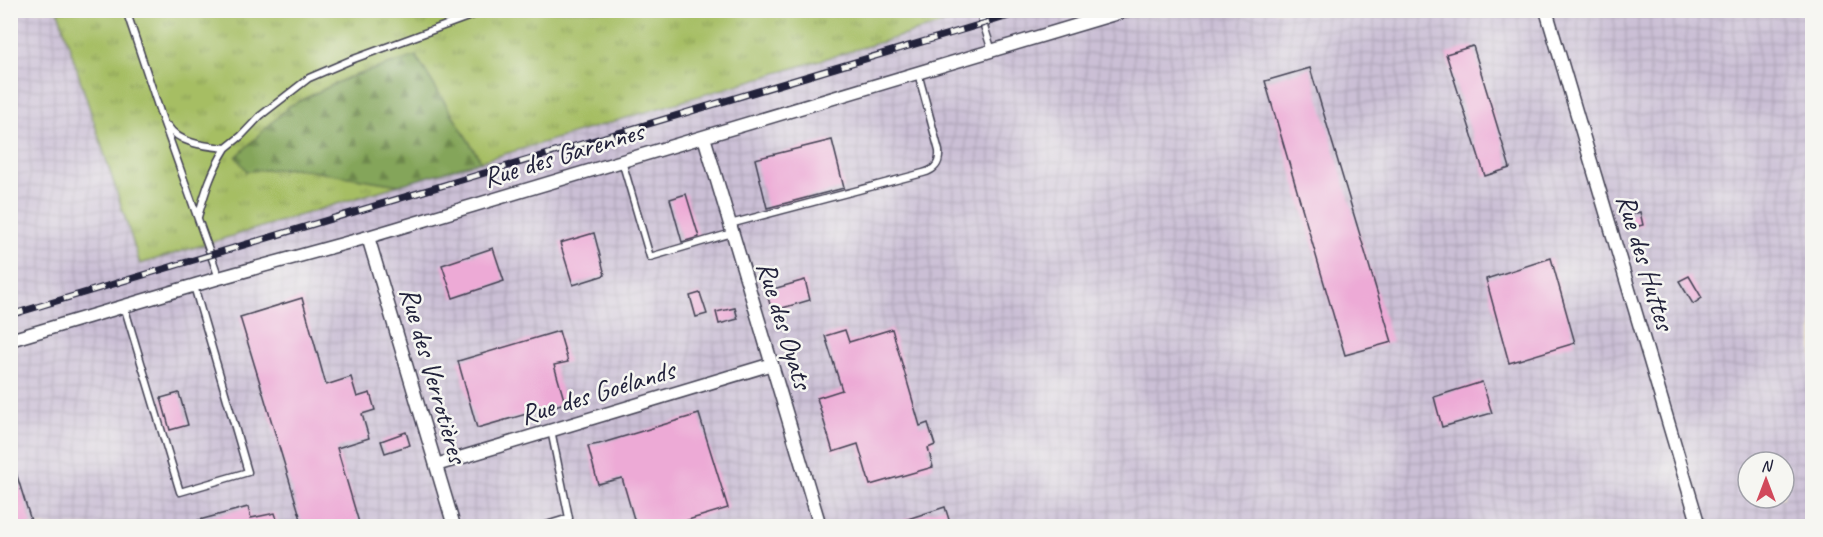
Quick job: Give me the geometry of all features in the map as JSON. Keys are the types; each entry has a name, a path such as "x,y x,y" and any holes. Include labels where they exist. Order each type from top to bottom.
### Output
{"street":[{"name":"Rue des Garennes","path":"10,340 194,285 368,237 1128,10"},
{"name":"Rue des Huttes","path":"1546,10 1699,526"},
{"name":"Rue des Oyats","path":"704,137 820,526"},
{"name":"Rue des Verrotières","path":"368,237 454,526"},
{"name":"Rue des Goélands","path":"436,465 772,364"}],"lane":[{"path":"126,10 219,278"},
{"path":"198,218 215,166 226,148 242,136 260,116 309,78 351,60 487,10"},
{"path":"979,10 992,51"},
{"path":"622,161 650,257 731,229 934,169 939,162 939,151 918,73"},
{"path":"161,115 172,132 182,139 207,146 226,148"},
{"path":"124,306 180,492 248,472 194,285"},
{"path":"543,526 569,518 551,430"}],"shaded area":[{"path":"10,11 1812,11 1812,526 11,526"}],"green space":[{"path":"966,10 955,20 481,161 416,57 347,78 289,106 247,171 294,168 399,185 140,264 58,11"},
{"path":"416,56 481,161 399,185 294,168 247,171 236,157 289,106 347,78"}],"building":[{"path":"1473,46 1510,168 1485,176 1446,54"},
{"path":"1310,68 1392,342 1345,355 1265,81"},
{"path":"832,140 844,188 767,208 755,159"},
{"path":"686,194 699,237 682,242 670,199"},
{"path":"1640,212 1643,225 1630,228 1626,216"},
{"path":"594,233 605,275 573,285 560,243"},
{"path":"493,248 504,281 453,298 442,265"},
{"path":"1551,258 1575,343 1509,363 1486,279"},
{"path":"1689,276 1702,298 1693,304 1679,281"},
{"path":"805,280 810,300 772,311 766,291"},
{"path":"700,293 707,314 696,317 690,296"},
{"path":"302,298 326,385 351,377 357,397 370,393 375,410 362,414 369,438 337,448 360,526 303,526 240,317"},
{"path":"735,308 738,319 719,324 716,312"},
{"path":"892,329 920,426 928,423 935,445 928,448 933,467 870,485 858,444 833,452 817,398 842,390 825,336 845,330 849,342"},
{"path":"559,331 568,362 554,365 565,403 477,428 458,361"},
{"path":"1482,382 1492,413 1442,427 1434,397"},
{"path":"179,393 188,425 170,430 161,398"},
{"path":"699,414 728,508 668,526 636,526 622,478 598,484 588,446"},
{"path":"406,432 410,445 385,453 381,441"},
{"path":"13,463 32,524 10,526 10,464"},
{"path":"248,507 251,518 275,513 279,526 189,526 188,523"},
{"path":"945,507 951,526 892,526 892,524"}],"railway":[{"path":"10,315 1029,10"}]}
